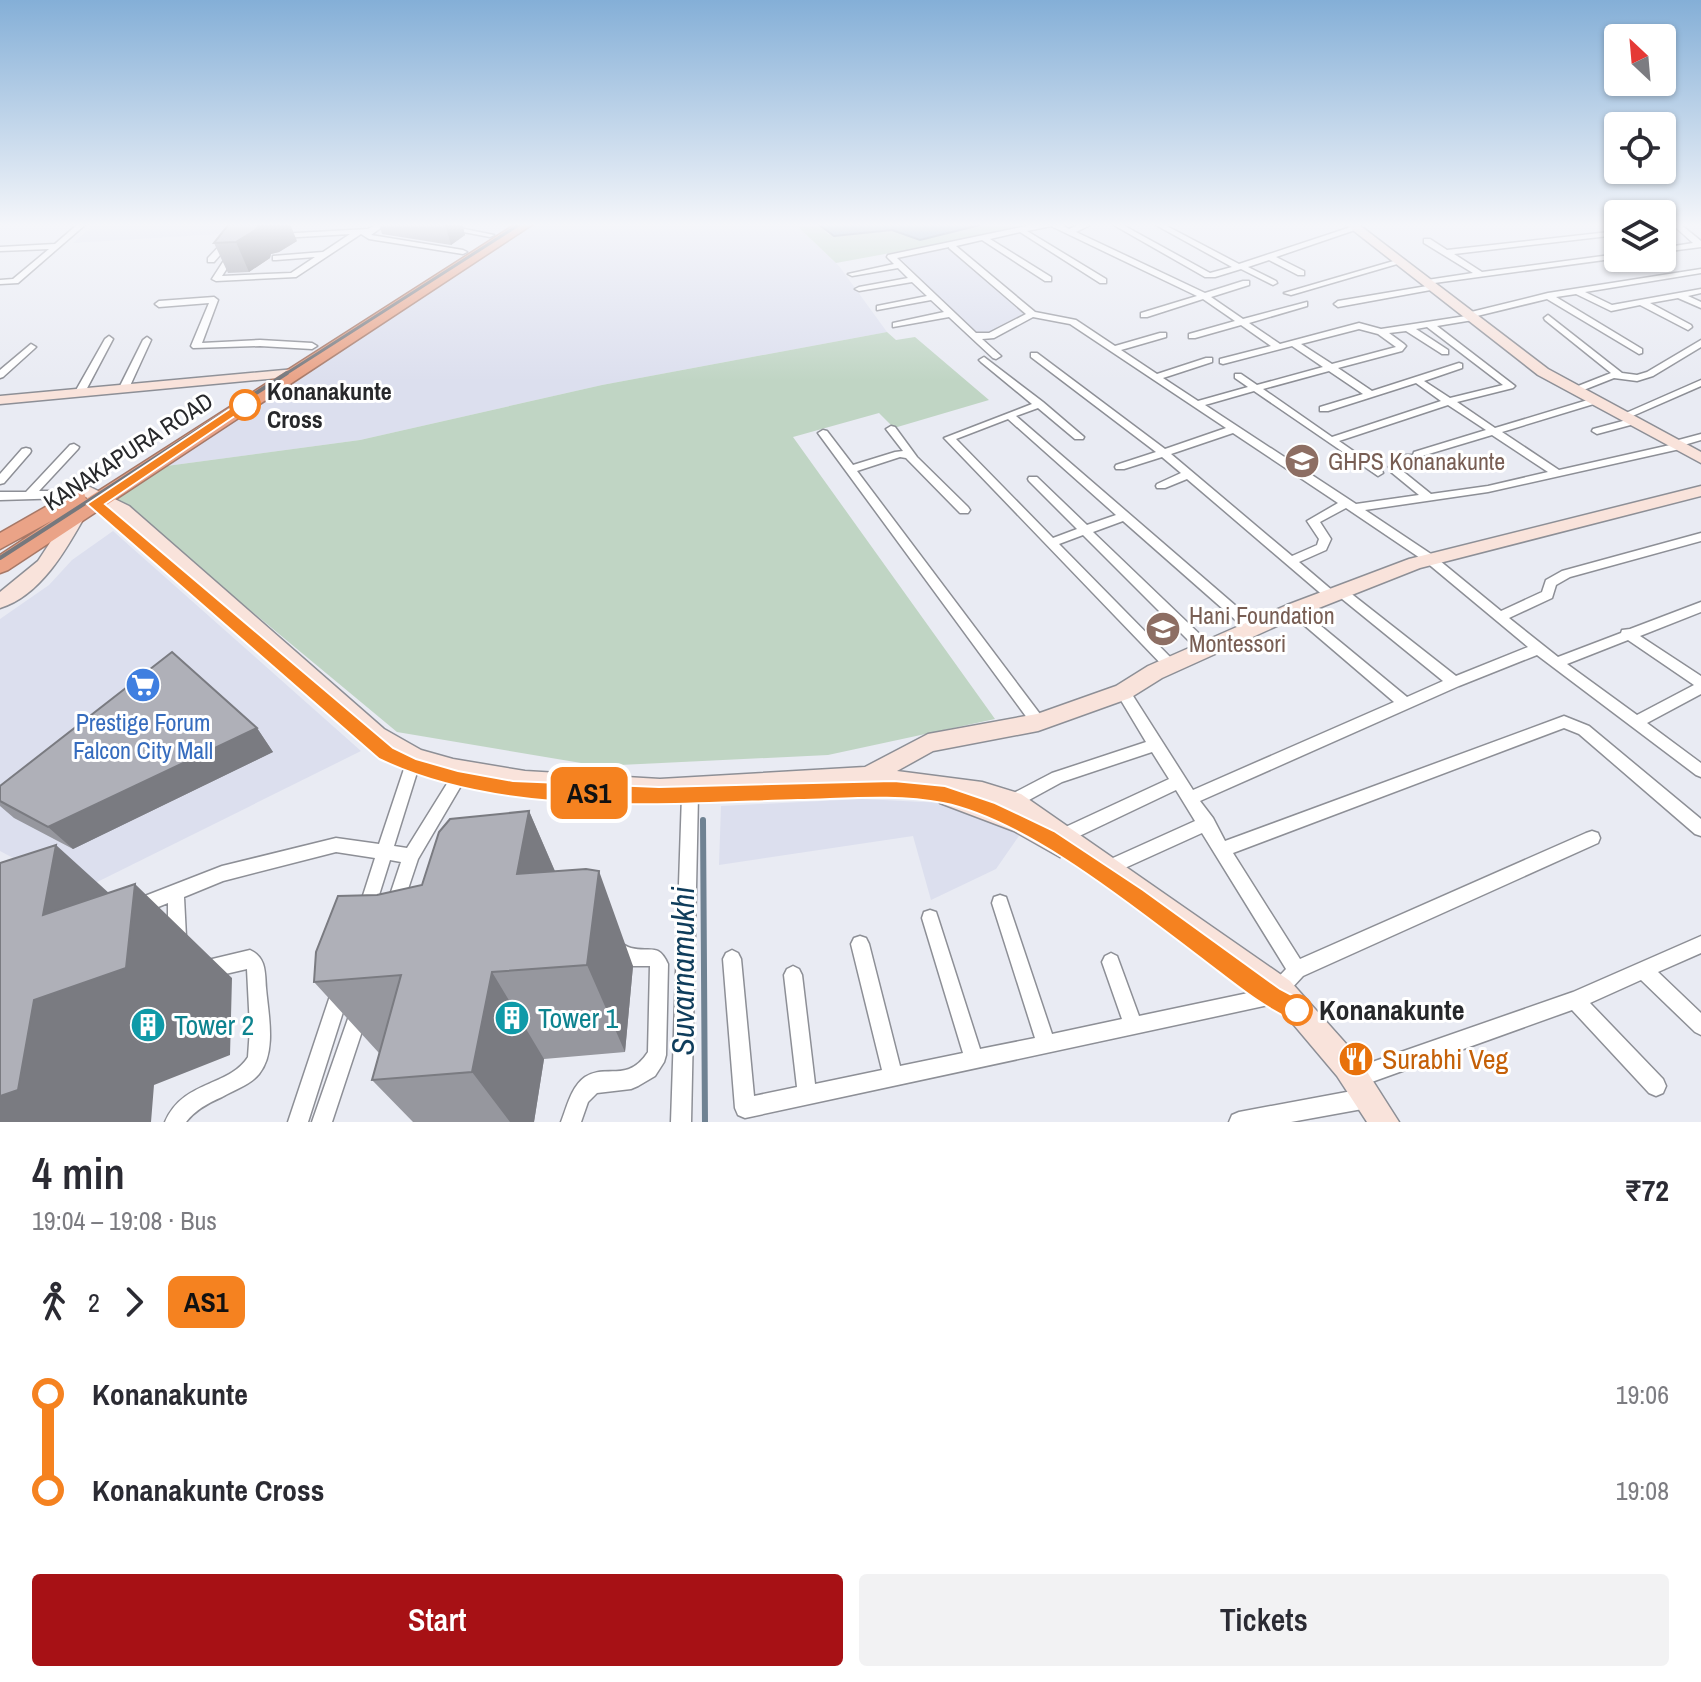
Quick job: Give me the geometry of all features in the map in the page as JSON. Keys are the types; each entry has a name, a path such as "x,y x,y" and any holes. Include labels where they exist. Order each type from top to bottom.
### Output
{"highway":[{"name":"KANAKAPURA ROAD","path":"0,565 269,375 424,276"},
{"name":"KANAKAPURA ROAD","path":"0,542 88,501 445,276"}],"main road":[{"path":"1420,276 1543,372 1701,458"},
{"path":"0,400 295,373"},
{"path":"862,783 928,743 1038,722 1123,692 1171,665 1294,610 1430,559 1701,491"},
{"path":"0,601 38,575 88,501"},
{"path":"88,501 107,511 386,754 412,766 458,779 513,789 690,795 862,783 945,795 1022,824 1282,997"},
{"path":"88,501 123,510 376,735 415,757 453,768 525,781 613,788 862,783 982,792 1013,801 1110,867 1282,997 1329,1043 1384,1122"}],"street":[{"path":"0,282 15,281 21,276"},
{"path":"218,276 216,279 281,276"},
{"path":"911,276 996,356"},
{"path":"988,276 1032,314 1066,319 1115,349 1430,559 1538,649 1701,771"},
{"path":"1044,276 1048,279"},
{"path":"1095,276 1103,281"},
{"path":"1164,276 1204,296 1279,347"},
{"path":"1259,276 1273,283"},
{"path":"1288,293 1348,276"},
{"path":"1338,304 1473,276"},
{"path":"1381,332 1472,316 1548,296 1668,276"},
{"path":"859,289 913,279"},
{"path":"1144,315 1246,283"},
{"path":"220,286 196,346 260,343 312,346"},
{"path":"1576,291 1607,308 1701,291"},
{"path":"1678,295 1701,305"},
{"path":"1548,296 1639,351"},
{"path":"880,308 932,297"},
{"path":"159,304 214,300"},
{"path":"1641,302 1688,327"},
{"path":"1192,336 1304,304"},
{"path":"896,325 949,314"},
{"path":"974,336 991,336 1032,314"},
{"path":"1548,318 1618,374 1637,378 1650,374 1701,343"},
{"path":"1332,440 1450,401 1510,385 1429,324"},
{"path":"1197,404 1402,348 1381,332 1359,326 1223,361"},
{"path":"1407,327 1445,352"},
{"path":"1115,349 1163,335"},
{"path":"80,392 109,339"},
{"path":"124,388 147,340"},
{"path":"1294,343 1371,395"},
{"path":"0,375 31,347"},
{"path":"1034,355 1164,453 1290,561 1454,682"},
{"path":"984,360 1079,437"},
{"path":"1156,377 1209,360"},
{"path":"1324,409 1459,366"},
{"path":"1576,390 1618,374"},
{"path":"1238,376 1378,473"},
{"path":"1417,380 1558,474"},
{"path":"1597,431 1629,419 1701,383"},
{"path":"1429,498 1394,467 1414,456 1594,401"},
{"path":"1040,404 949,438 1171,665"},
{"path":"1011,417 1253,628"},
{"path":"891,429 912,456 964,510"},
{"path":"1120,467 1235,429"},
{"path":"823,433 1038,722"},
{"path":"1290,561 1322,547 1325,539 1313,521 1351,506 1429,498 1558,474 1701,437"},
{"path":"29,495 74,447"},
{"path":"0,481 26,451"},
{"path":"849,470 899,454 912,456"},
{"path":"1161,486 1189,474"},
{"path":"1033,479 1206,649"},
{"path":"0,496 68,494 88,501"},
{"path":"1050,543 1125,516"},
{"path":"1499,617 1548,595 1550,583 1566,574 1701,537"},
{"path":"1556,663 1627,633 1701,607"},
{"path":"1294,610 1406,704"},
{"path":"1627,633 1701,686 1637,722"},
{"path":"1190,798 1454,682 1538,649"},
{"path":"1123,692 1297,970"},
{"path":"1224,849 1564,722 1584,730 1701,829"},
{"path":"1013,801 1057,777 1157,744"},
{"path":"360,928 412,766"},
{"path":"388,924 411,856 458,779"},
{"path":"1065,835 1180,781"},
{"path":"681,1122 690,795"},
{"path":"1110,867 1207,823"},
{"path":"732,959 745,1108 1133,1024 1282,997 1297,970 1592,838"},
{"path":"119,915 222,874 336,845 411,856"},
{"path":"176,892 178,950"},
{"path":"1000,903 1046,1043"},
{"path":"930,918 974,1059"},
{"path":"571,1122 581,1096 592,1084 631,1079 648,1069 657,1055 659,964 655,958 619,953 612,933"},
{"path":"860,944 893,1076"},
{"path":"1239,1122 1362,1088 1700,945"},
{"path":"175,1122 179,1112 191,1102 249,1071 258,1057 256,966 250,959 190,974"},
{"path":"1111,962 1133,1024"},
{"path":"1644,970 1701,1026"},
{"path":"298,1122 346,973"},
{"path":"793,975 807,1094"},
{"path":"322,1122 366,992"},
{"path":"1575,1000 1656,1086"}],"shaded area":[{"path":"452,276 847,276 887,332 602,385 360,440 159,467"},
{"path":"918,276 984,276 1026,314 1000,330 977,335"},
{"name":"Prestige Forum Falcon City Mall","path":"113,531 361,751 77,892 0,851 0,619 49,585 72,560"},
{"path":"862,799 944,803 1021,833 996,869 931,900 913,836 719,865 721,806"}],"green space":[{"path":"887,332 896,340 915,337 989,400 894,428 879,413 793,437 995,719 828,755 599,766 397,732 114,497 159,467 360,440 602,385"}],"building":[{"path":"172,652 257,728 48,827 0,801 0,786"},
{"path":"529,811 517,874 586,869 599,871 587,965 492,972 472,1072 372,1080 401,975 314,982 316,952 338,896 377,895 422,885 439,832 450,819"},
{"path":"56,845 43,915 135,884 126,968 34,1000 18,1090 0,1096 0,863"}],"waterway":[{"name":"Suvarnamukhi","path":"703,820 705,1122"}],"railway":[{"path":"284,375 438,276"},
{"path":"0,558 287,373"}],"bus line":[{"name":"AS1","path":"245,405 94,504 107,511 386,754 412,766 458,779 513,789 659,795 894,789 945,795 988,809 1047,837 1136,897 1272,997 1297,1010"}],"place":[{"name":"Konanakunte Cross","path":"245,405"},
{"name":"GHPS Konanakunte","path":"1302,461"},
{"name":"Hani Foundation Montessori","path":"1163,629"},
{"name":"Prestige Forum Falcon City Mall","path":"143,685"},
{"name":"Konanakunte","path":"1297,1010"},
{"name":"Tower 1","path":"512,1018"},
{"name":"Tower 2","path":"148,1025"},
{"name":"Surabhi Veg","path":"1356,1059"}]}
